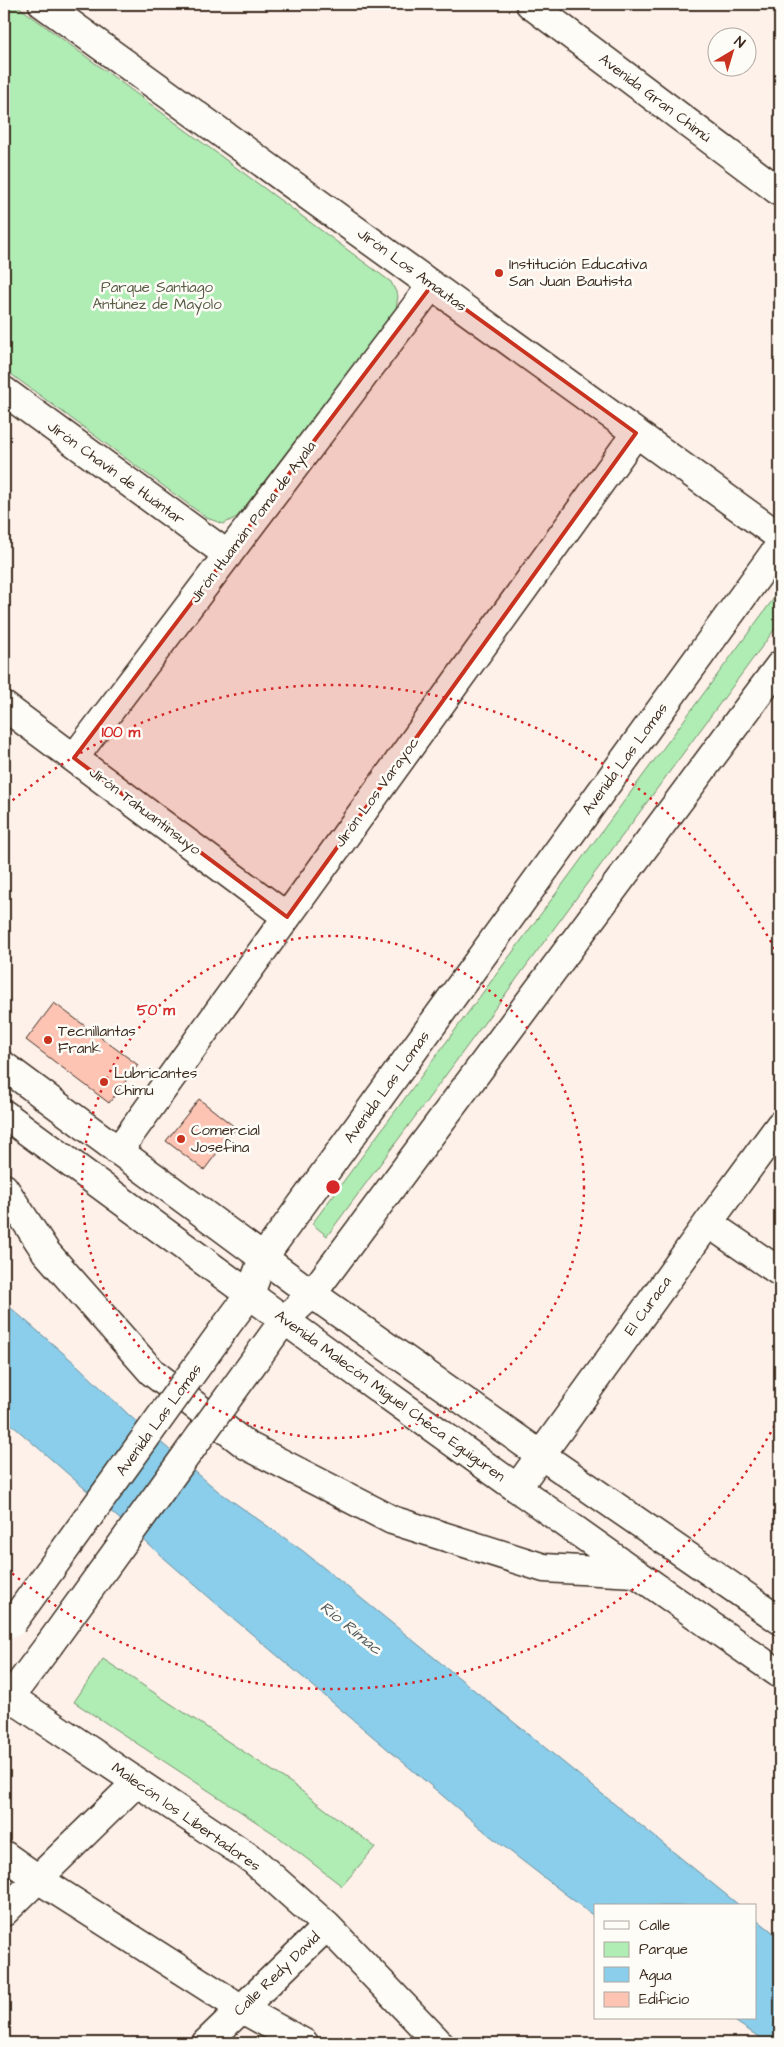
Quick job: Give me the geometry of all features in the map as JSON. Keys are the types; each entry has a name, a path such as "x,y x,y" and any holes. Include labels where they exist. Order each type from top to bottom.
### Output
{"main road":[{"name":"Jirón Los Amautas","path":"43,4 780,537"},
{"name":"Avenida Gran Chimú","path":"530,4 780,192"},
{"name":"Jirón Huamán Poma de Ayala","path":"74,758 432,285"},
{"name":"Jirón Chavín de Huántar","path":"4,391 228,555"},
{"name":"Jirón Los Varayoc","path":"118,1151 636,433"},
{"name":"Avenida Las Lomas","path":"8,1629 250,1294 264,1258 780,545"},
{"path":"7,1695 48,1646 284,1320 312,1294 780,665"},
{"name":"Jirón Tahuantinsuyo","path":"4,706 287,917"},
{"path":"4,1066 312,1294 540,1455 780,1620"},
{"name":"Avenida Malecón Miguel Checa Eguiguren","path":"4,1114 284,1320 635,1573 780,1674"},
{"name":"El Curaca","path":"517,1488 780,1125"},
{"path":"4,1188 46,1252 152,1372 246,1445 392,1520 544,1568 635,1573"},
{"path":"708,1223 780,1272"},
{"name":"Malecón los Libertadores","path":"7,1695 253,1860 327,1926 439,2043"},
{"path":"4,1912 138,1782"},
{"path":"4,1855 38,1879 242,2009 304,2043"},
{"name":"Calle Redy David","path":"206,2043 327,1926"}],"highlighted area":[{"path":"432,285 636,433 287,917 74,758"}],"green space":[{"name":"Parque Santiago Antúnez de Mayolo","path":"4,4 15,4 391,282 398,296 396,309 237,517 223,524 207,518 4,369"},
{"path":"780,590 780,622 327,1236 312,1224"},
{"path":"103,1659 291,1783 375,1847 342,1886 276,1835 74,1702"}],"water":[{"name":"Río Rímac","path":"4,1302 77,1365 130,1416 218,1491 303,1551 738,1904 594,1904 594,1916 489,1835 227,1613 4,1418"},
{"path":"756,1919 780,1938 780,2043 768,2043 733,2020 756,2020"}],"building":[{"path":"54,1003 138,1065 109,1103 26,1040"},
{"path":"199,1099 236,1128 204,1170 166,1141"}],"place":[{"name":"Institución Educativa San Juan Bautista","path":"499,273"},
{"name":"Tecnillantas Frank","path":"48,1040"},
{"name":"Lubricantes Chimu","path":"104,1082"},
{"name":"Comercial Josefina","path":"181,1139"}]}
